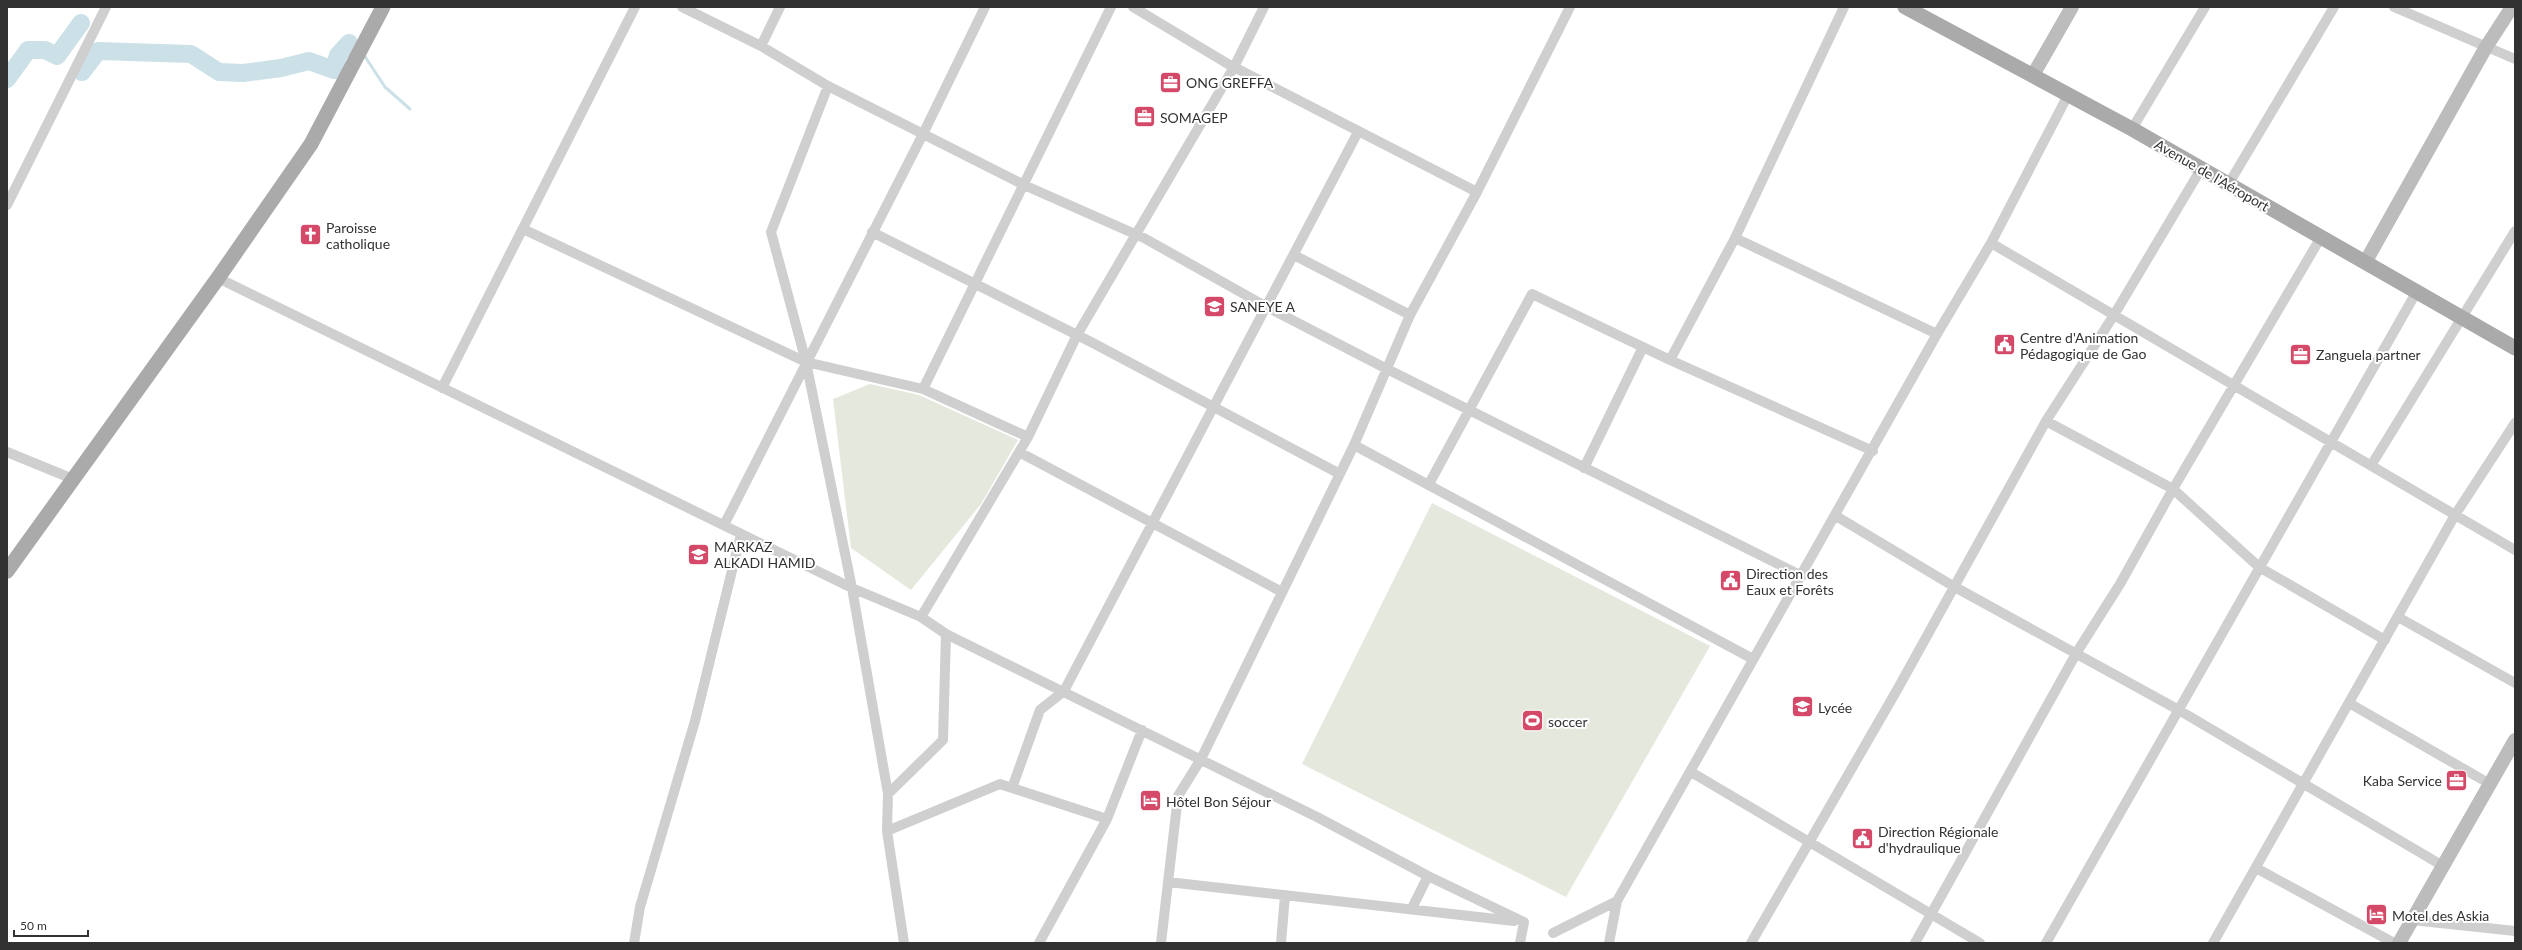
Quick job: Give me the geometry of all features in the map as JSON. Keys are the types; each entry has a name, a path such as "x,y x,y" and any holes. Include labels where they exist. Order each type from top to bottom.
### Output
{"main road":[{"path":"7,571 218,278 311,144 384,7"},
{"name":"Avenue de l'Aéroport","path":"1905,7 1925,11 2068,95 2132,129 2515,348"}],"street":[{"path":"7,205 106,7"},
{"path":"442,388 636,7"},
{"path":"682,7 761,46 828,86 1024,185 1138,235 1266,307 1468,411 1802,576"},
{"path":"761,46 780,7"},
{"path":"724,525 923,134 985,7"},
{"path":"923,389 1111,7"},
{"path":"1133,7 1234,67 1477,192"},
{"path":"922,617 1028,437 1077,335 1138,235 1234,67 1264,7"},
{"path":"1161,943 1178,796 1201,759 1354,445 1385,368 1410,315 1477,192 1570,7"},
{"path":"1670,360 1735,238 1844,7"},
{"path":"2033,75 2072,7"},
{"path":"2132,129 2205,7"},
{"path":"2228,185 2334,7"},
{"path":"2394,7 2515,59"},
{"path":"2366,262 2486,47 2512,7"},
{"path":"828,86 771,232 806,362 852,588 888,794 887,831 904,943"},
{"path":"1609,943 1617,901 1691,772 1753,659 1873,451 1937,334 1991,243 2068,95"},
{"path":"1012,788 1040,710 1064,691 1358,132"},
{"path":"1751,943 1897,690 1953,586 2046,421 2114,315 2201,169"},
{"path":"523,229 806,362 923,389 1028,437"},
{"path":"2372,464 2515,230"},
{"path":"872,232 974,285 1077,335 1340,474"},
{"path":"1915,943 1932,915 2077,652 2120,584 2173,489 2321,237"},
{"path":"1735,238 1937,334"},
{"path":"1991,243 2330,442 2372,464 2515,550"},
{"path":"1294,255 1410,315"},
{"path":"218,278 852,588 922,617 946,634 1201,759 1317,817 1428,876 1524,922"},
{"path":"2046,943 2177,709 2417,291"},
{"path":"1429,484 1532,294 1670,360 1873,451"},
{"path":"1584,468 1643,347"},
{"path":"2046,421 2173,489 2259,567 2385,640"},
{"path":"2214,943 2455,515 2515,423"},
{"path":"1354,445 1753,659"},
{"path":"7,452 73,479"},
{"path":"1019,452 1282,592"},
{"path":"1836,516 1953,586 2077,652 2177,709 2303,785 2443,866"},
{"path":"634,943 640,907 696,721 741,534"},
{"path":"2398,617 2515,683"},
{"path":"888,794 943,740 946,634"},
{"path":"2349,703 2490,784"},
{"path":"1039,943 1106,819 1142,730"},
{"path":"2399,943 2515,740"},
{"path":"1691,772 1808,843 1980,943"},
{"path":"887,831 1000,784 1106,819"},
{"path":"2256,868 2394,943"},
{"path":"1412,908 1428,876"},
{"path":"1168,882 1412,908 1524,922"},
{"path":"1281,943 1285,895"},
{"path":"1553,933 1617,901"},
{"path":"2412,920 2515,931"},
{"path":"1520,943 1524,922"}],"shaded area":[{"path":"870,384 919,395 1018,440 981,504 911,590 851,548 833,399"},
{"path":"1432,503 1710,646 1566,897 1302,764"}],"waterway":[{"path":"7,79 28,50 45,50 57,56 81,23"},
{"path":"82,72 98,51 191,54 219,72 243,73 281,68 309,61 334,70 338,55 349,43"},
{"path":"364,55 385,87 410,109"}],"place":[{"name":"ONG GREFFA","path":"1170,82"},
{"name":"SOMAGEP","path":"1145,117"},
{"name":"Paroisse catholique","path":"311,235"},
{"name":"SANEYE A","path":"1215,306"},
{"name":"Centre d'Animation Pédagogique de Gao","path":"2004,345"},
{"name":"Zanguela partner","path":"2300,354"},
{"name":"MARKAZ ALKADI HAMID","path":"698,554"},
{"name":"Direction des Eaux et Forêts","path":"1730,581"},
{"name":"Lycée","path":"1803,707"},
{"name":"soccer","path":"1533,721"},
{"name":"Kaba Service","path":"2457,780"},
{"name":"Hôtel Bon Séjour","path":"1151,801"},
{"name":"Direction Régionale d'hydraulique","path":"1863,839"},
{"name":"Motel des Askia","path":"2376,915"}]}
